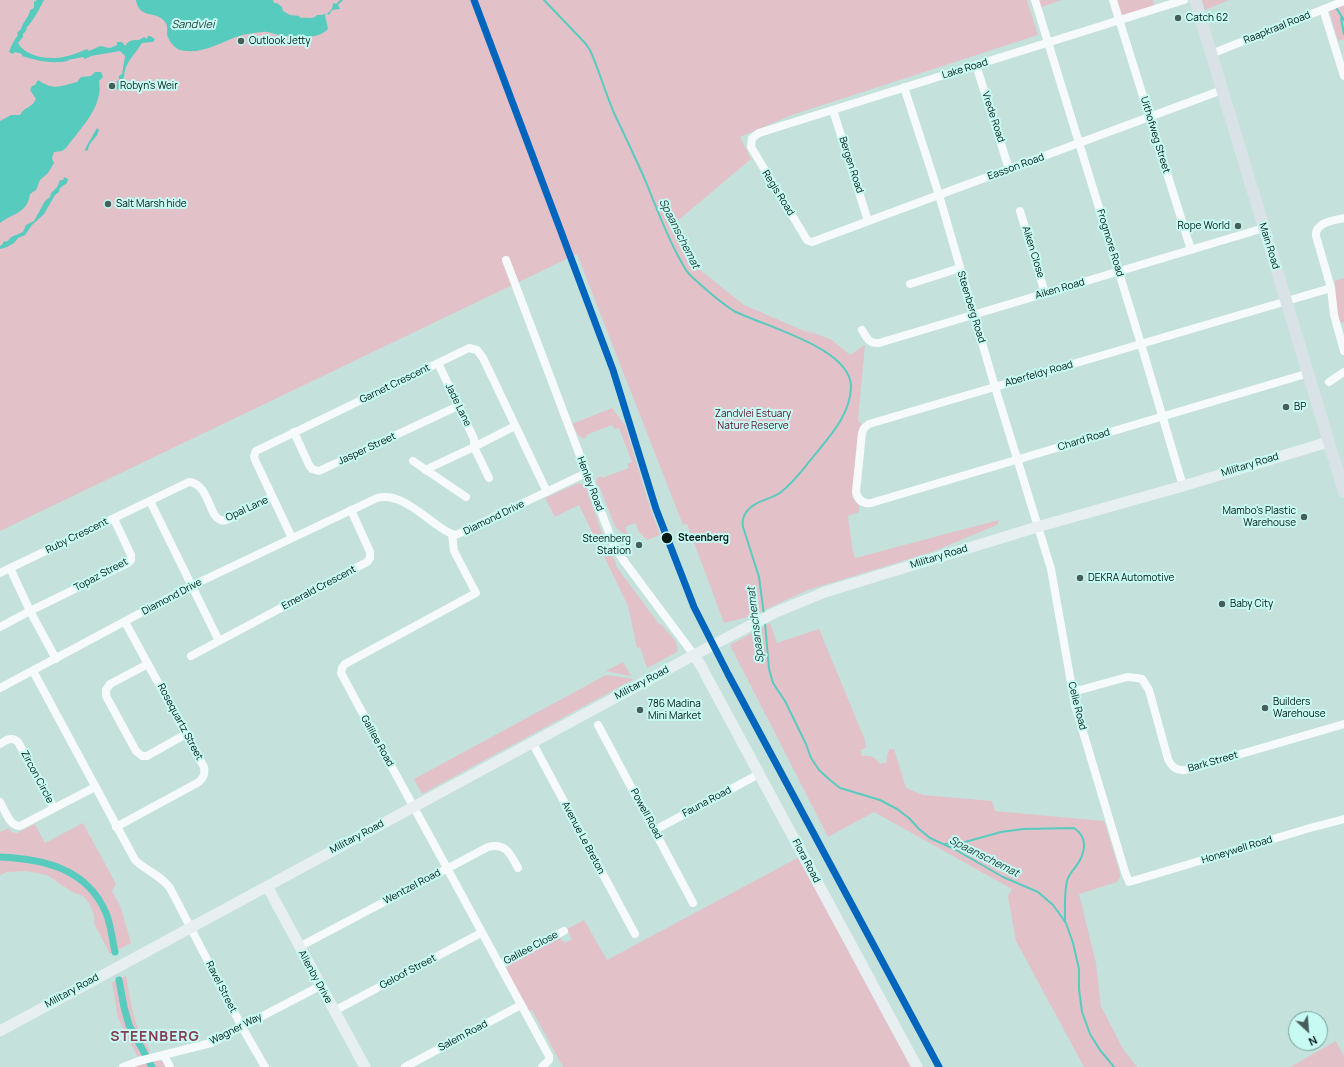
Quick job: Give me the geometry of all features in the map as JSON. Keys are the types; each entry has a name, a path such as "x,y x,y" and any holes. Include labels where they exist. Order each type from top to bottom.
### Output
{"main road":[{"name":"Main Road","path":"1195,0 1309,373 1328,442 1343,487"},
{"name":"Military Road","path":"0,1031 532,742 774,614 825,592 1038,527 1183,486 1328,442"},
{"name":"Flora Road","path":"694,655 917,1067"},
{"name":"Allenby Drive","path":"267,886 364,1067"}],"street":[{"name":"Frogmore Road","path":"1035,0 1080,143 1183,486"},
{"name":"Uithofweg Street","path":"1113,0 1191,250"},
{"name":"Lake Road","path":"750,142 755,135 759,133 1184,0"},
{"name":"Raapkraal Road","path":"1211,54 1342,2"},
{"path":"1326,8 1344,76"},
{"name":"Vrede Road","path":"976,65 1009,169"},
{"name":"Steenberg Road","path":"904,87 939,195 995,387 1038,527"},
{"name":"Easson Road","path":"809,242 1150,118 1222,90"},
{"name":"Bergen Road","path":"833,110 868,221"},
{"name":"Regis Road","path":"750,142 755,156 809,242"},
{"name":"Aiken Close","path":"1020,211 1045,293"},
{"path":"1344,218 1322,224 1318,227 1316,232 1331,288 1334,315 1344,351"},
{"name":"Aiken Road","path":"862,330 868,341 875,343 974,315 1264,228"},
{"name":"Henley Road","path":"506,260 613,543 621,557 694,655"},
{"path":"910,284 960,268"},
{"name":"Aberfeldy Road","path":"859,500 856,492 862,434 865,427 869,424 1331,288"},
{"name":"Garnet Crescent","path":"292,538 254,460 254,456 259,449 469,348 477,350 483,358 547,492"},
{"name":"Jade Lane","path":"438,363 474,439 474,447 489,478"},
{"path":"1329,382 1344,372"},
{"name":"Chard Road","path":"859,500 866,504 871,503 1309,373"},
{"name":"Jasper Street","path":"294,432 309,465 312,469 319,471 458,406"},
{"path":"426,470 515,426"},
{"path":"413,462 466,497"},
{"name":"Diamond Drive","path":"0,688 191,586 377,498 391,497 400,500 452,534 461,534 586,473"},
{"name":"Opal Lane","path":"150,501 187,483 195,483 201,489 216,518 223,521 272,497"},
{"path":"150,501 219,641"},
{"name":"Ruby Crescent","path":"0,573 150,501"},
{"name":"Emerald Crescent","path":"191,656 367,562 370,558 370,552 352,510"},
{"name":"Topaz Street","path":"0,627 129,562 131,555 114,518"},
{"name":"Celie Road","path":"1038,527 1051,569 1075,705 1129,882"},
{"name":"Galilee Road","path":"452,534 454,551 476,593 345,664 341,673 549,1056 549,1060 542,1067"},
{"path":"10,568 30,611 56,659"},
{"name":"Rosequartz Street","path":"116,827 199,782 204,775 204,767 125,622"},
{"path":"148,664 110,684 106,690 106,696 136,751 140,755 147,756 186,734"},
{"path":"33,671 94,787 135,860 162,878 170,888 191,927"},
{"name":"Bark Street","path":"1073,692 1127,677 1142,679 1149,690 1168,759 1174,768 1180,770 1186,770 1344,724"},
{"name":"Powell Road","path":"598,725 693,903"},
{"name":"Zircon Circle","path":"0,744 10,739 14,739 18,742 54,808"},
{"name":"Avenue Le Breton","path":"532,742 635,934"},
{"name":"Fauna Road","path":"655,830 759,774"},
{"name":"Zircon Circle","path":"0,802 11,822 14,825 22,826 94,787"},
{"name":"Honeywell Road","path":"1129,882 1344,819"},
{"name":"Wentzel Road","path":"299,947 447,868 493,846 499,846 508,850 518,868"},
{"name":"Ravel Street","path":"191,927 242,1027 265,1067"},
{"name":"Galilee Close","path":"499,965 564,931"},
{"name":"Geloof Street","path":"334,1011 482,933"},
{"name":"Wagner Way","path":"123,1067 147,1059 211,1043 320,986"},
{"name":"Salem Road","path":"405,1067 521,1005"},
{"path":"164,1055 170,1067"}],"green space":[{"name":"Zandvlei Estuary Nature Reserve","path":"0,0 1027,0 1038,35 792,115 740,137 751,159 675,223 689,261 744,305 816,336 804,329 832,340 850,355 865,345 858,420 862,425 859,431 852,493 853,499 859,505 859,512 848,516 855,558 999,520 997,525 932,552 808,590 751,616 724,623 687,524 683,525 577,254 0,531"},
{"path":"1035,0 1062,0 1038,8"},
{"path":"1114,0 1153,0 1155,7 1122,15 1120,14"},
{"path":"1202,0 1229,0 1205,10"},
{"path":"1344,1 1344,39 1338,41 1328,7"},
{"path":"1344,278 1344,322 1340,323 1337,311 1335,281"},
{"path":"612,408 625,425 660,535 647,540 639,532 635,523 625,527 628,535 618,530 614,524 600,488 596,484 597,478 601,476 602,478 629,468 627,464 632,462 619,428 614,429 612,425 586,435 587,438 582,438 578,435 572,424"},
{"path":"579,483 586,487 603,536 603,540 598,544 579,505 555,517 545,498"},
{"path":"607,555 614,558 616,566 659,624 662,625 670,634 677,645 677,652 647,668 640,647 637,648 628,606 604,556"},
{"path":"770,623 777,643 819,629 865,740 866,748 860,750 862,756 872,757 880,764 887,762 888,752 890,749 894,749 906,788 923,795 992,801 995,811 1104,821 1120,877 1117,882 1079,894 1096,963 1101,1008 1123,1049 1137,1067 1084,1067 1016,941 1008,896 1012,889 874,812 828,837 730,645"},
{"path":"623,662 631,676 606,671"},
{"path":"606,675 634,679 422,794 414,779"},
{"path":"83,823 116,884 112,891 121,908 131,943 110,954 94,923 94,915 89,903 83,896 72,892 47,875 26,871 7,872 0,875 0,832 9,828 11,832 17,833 35,824 45,843"},
{"path":"803,855 917,1067 563,1067 532,1010 529,1011 508,974 507,969 509,964 555,939 560,938 565,943 572,939 567,929 584,920 607,960"},
{"path":"126,976 136,1023 150,1051 144,1055 137,1056 118,1018 112,983"},
{"path":"1336,1041 1344,1056 1344,1067 1290,1067 1318,1051 1328,1051 1328,1046"},
{"path":"158,1060 163,1062 166,1067 131,1067"}],"water":[{"path":"37,0 44,0 18,43 26,52 38,56 45,58 57,58 69,56 87,49 89,51 100,46 110,48 117,45 117,42 122,42 125,46 131,41 139,40 144,37 147,39 148,36 155,39 153,42 142,43 128,63 124,72 121,88 118,90 115,86 119,80 119,76 122,74 125,56 120,51 91,56 85,59 83,57 68,61 56,62 39,61 22,56 22,54 15,52 13,54 9,52 18,35 17,33 21,29 30,10 34,8 34,2"},
{"name":"Sandvlei","path":"136,0 273,0 274,3 277,3 282,7 283,11 301,18 312,18 317,15 327,13 325,15 328,29 323,33 311,37 290,37 267,32 249,34 236,37 202,50 180,50 170,41 167,34 167,26 162,18 144,13 138,6"},
{"path":"340,0 343,0 338,5 340,9 332,10 329,15 327,13 332,9 333,3 336,4"},
{"path":"95,72 101,72 103,77 99,81 100,90 98,99 90,117 66,148 62,151 54,152 52,158 54,163 48,173 40,180 36,190 30,194 26,206 0,223 0,121 11,115 20,115 32,104 36,99 30,90 38,80 48,86 57,87 77,82 81,77 91,76"},
{"path":"97,128 99,130 97,136 86,151 86,147"},
{"path":"64,177 68,179 67,183 60,188 59,192 55,195 44,214 32,225 25,235 18,238 14,243 7,247 0,249 3,242 8,241 11,237 23,232 26,225 34,221 45,201 50,197 60,180 63,180"}],"waterway":[{"name":"Spaanschemat","path":"544,0 590,50 614,113 642,173 667,233 682,264 689,274 712,295 734,311 784,331 823,350 838,361 848,374 851,388 850,398 838,425 786,488 777,495 755,504 746,512 744,516 743,527 759,577 764,615"},
{"path":"1335,6 1344,20"},
{"path":"1341,18 1344,34"},
{"name":"Spaanschemat","path":"765,623 769,669 773,683 785,701 806,744 811,758 819,770 840,788 880,800 897,809 930,838 956,850 1003,877 1038,892 1053,905 1066,923 1073,943 1079,969 1079,989 1082,1012 1090,1034 1100,1050 1114,1067"},
{"path":"945,844 965,842 1001,832 1023,829 1074,828 1083,838 1084,847 1080,860 1069,875 1067,881 1065,896 1065,922"},
{"path":"0,857 32,860 62,869 75,876 98,898 106,913 115,952"},
{"path":"119,980 129,1025 152,1067"}],"transit line":[{"path":"474,0 613,370 656,509 694,607 728,674 939,1067"}],"place":[{"name":"Catch 62","path":"1178,18"},
{"name":"Outlook Jetty","path":"241,41"},
{"name":"Robyn's Weir","path":"112,86"},
{"name":"Salt Marsh hide","path":"108,204"},
{"name":"Rope World","path":"1238,226"},
{"name":"BP","path":"1286,407"},
{"name":"Mambo's Plastic Warehouse","path":"1304,517"},
{"name":"Steenberg","path":"667,538"},
{"name":"Steenberg Station","path":"639,545"},
{"name":"DEKRA Automotive","path":"1080,578"},
{"name":"Baby City","path":"1222,604"},
{"name":"Builders Warehouse","path":"1265,708"},
{"name":"786 Madina Mini Market","path":"640,710"}],"district":[{"name":"STEENBERG","path":"155,1037"}]}
